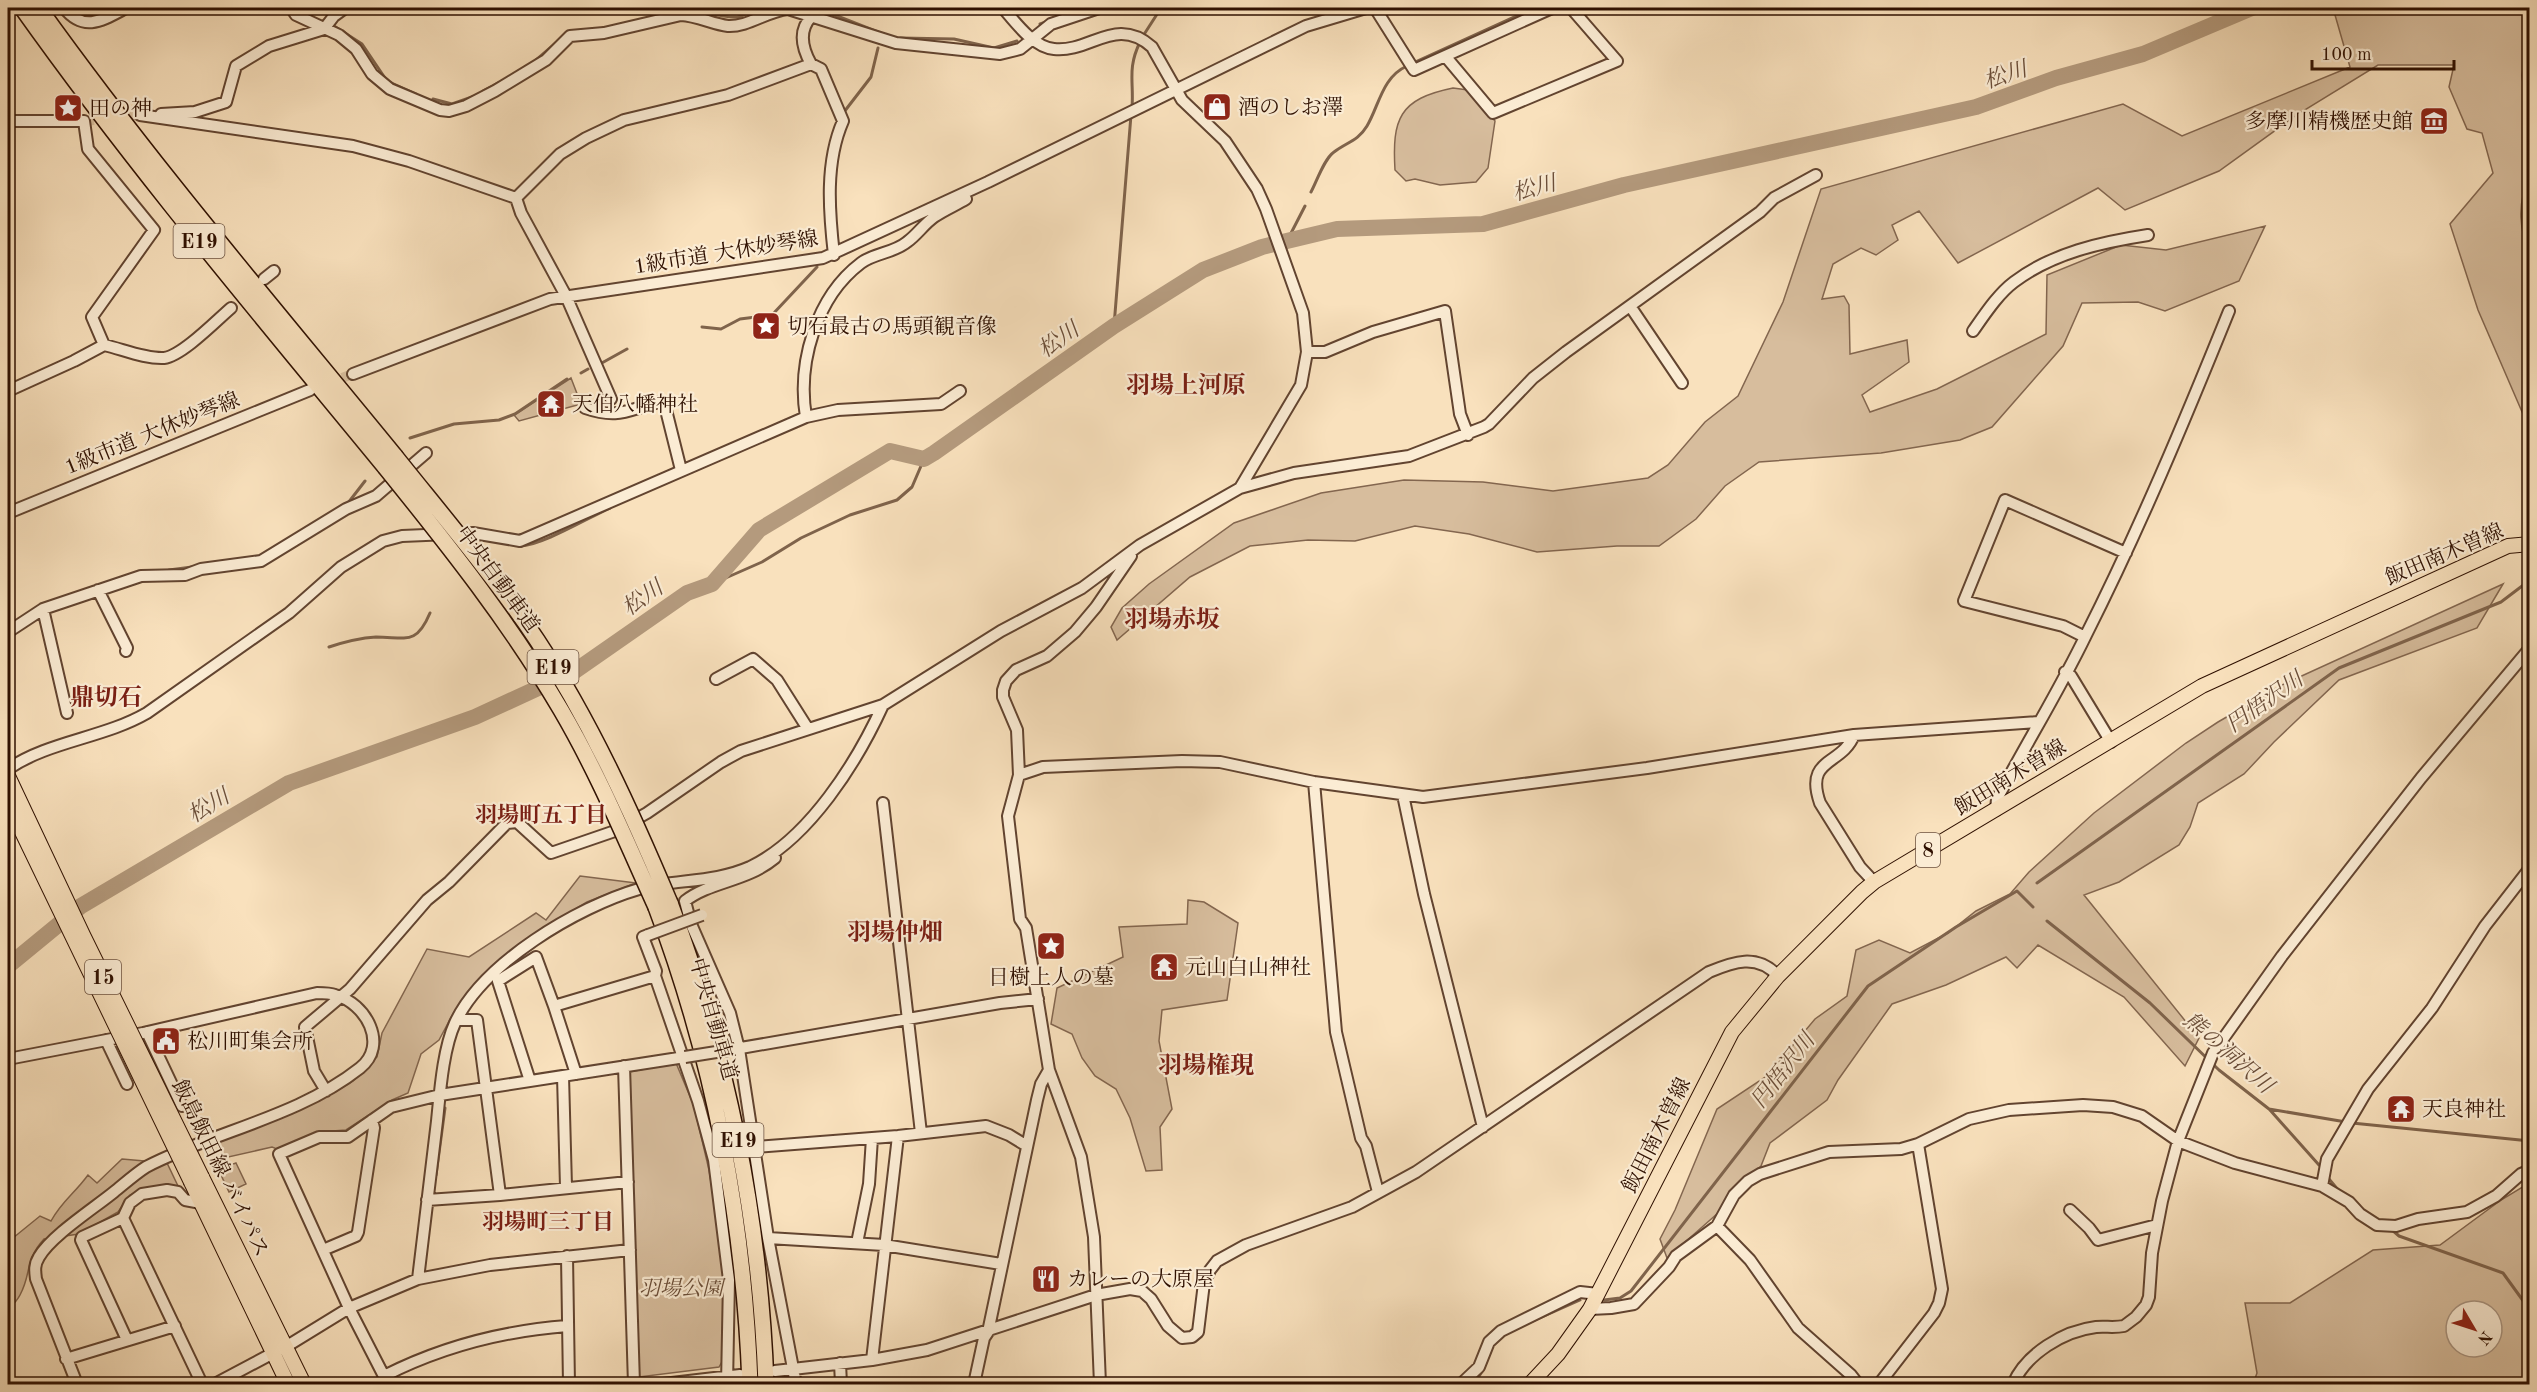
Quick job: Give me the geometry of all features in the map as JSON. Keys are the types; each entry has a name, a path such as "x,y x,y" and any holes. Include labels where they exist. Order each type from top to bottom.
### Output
{"highway":[{"name":"中央自動車道","path":"22,8 160,193 390,461 479,560 536,640 569,693 611,772 663,905 689,954 709,1021 744,1164 756,1246 764,1328 766,1384"},
{"name":"中央自動車道","path":"39,8 90,80 390,461"},
{"name":"中央自動車道","path":"663,905 728,1163 740,1241 748,1322 737,1380"}],"main road":[{"name":"飯田南木曽線","path":"1530,1384 1558,1354 1590,1309 1732,1032 1778,976 1874,882 2202,686 2508,546 2529,544"},
{"name":"飯島飯田線 バイパス","path":"8,776 196,1180 201,1203 280,1349 304,1384"},
{"name":"飯島飯田線 バイパス","path":"8,803 280,1349 288,1384"}],"street":[{"path":"64,8 80,21 96,23 126,8"},
{"path":"291,8 296,15 339,35 356,49 372,74 390,89 440,110 449,111 466,106 495,91 546,60 570,36 604,33 681,15 694,16 728,26 739,25 775,10 788,9 896,43 1000,54 1020,49 1052,24 1099,8"},
{"path":"345,8 334,16 324,29 269,46 236,66 226,102 195,112 140,116 353,146 409,161 516,198"},
{"path":"1003,8 1032,39 1053,49 1121,33 1142,39 1152,47 1191,111 1229,147 1257,189 1268,213 1303,314 1307,352 1301,385 1240,488"},
{"path":"1176,89 1306,26 1366,8"},
{"path":"1375,8 1414,70 1552,8"},
{"path":"1446,57 1493,113 1617,61 1571,8"},
{"path":"812,16 806,22 803,44 811,64 821,69 843,121 833,148 829,212 834,255"},
{"path":"516,198 560,154 586,138 624,120 728,95 811,64"},
{"name":"1級市道 大休妙琴線","path":"353,374 550,299 790,264 834,255 1176,89"},
{"path":"8,121 84,122 88,149 154,230 92,317 104,345"},
{"path":"326,1091 314,1071 305,1027 331,1008 350,989 427,900 449,882 507,823 517,822 551,853 615,831 647,813 721,762 741,751 883,705 1001,631 1082,588 1134,550 1240,488 1294,473 1409,456 1468,435 1490,424 1533,378 1760,212 1774,198 1816,175"},
{"path":"806,417 803,401 808,349 815,326 839,284 863,261 906,244 934,217 979,191 988,182"},
{"path":"516,198 521,213 566,296 611,399"},
{"path":"1973,331 2013,282 2037,268 2106,241 2148,235"},
{"path":"264,279 274,271"},
{"path":"1630,306 1682,383"},
{"path":"8,391 74,362 104,345 155,357 168,357 181,350 231,308"},
{"path":"1307,352 1325,352 1373,332 1445,311 1460,414 1468,435"},
{"path":"1996,810 1997,799 2085,637 2126,553 2186,418 2229,311"},
{"name":"1級市道 大休妙琴線","path":"8,513 310,390"},
{"path":"10,764 125,726 147,713 289,613 342,567 383,541 402,536 473,533 520,541 806,417 838,410 941,404 960,391"},
{"path":"585,408 605,415 624,413 660,402 665,406 681,470"},
{"path":"8,632 43,609 141,576 185,574 201,569 261,561 346,509 376,496 426,453"},
{"path":"2085,637 2063,626 1964,601 2005,500 2126,553"},
{"path":"1100,1384 1094,1237 1081,1157 1049,1070 1026,928 1020,919 1009,831 1009,809 1019,775 1017,730 1003,697 1006,681 1016,670 1047,656 1075,632 1101,601 1134,550"},
{"path":"98,591 126,651"},
{"path":"43,609 67,713"},
{"path":"2013,1384 2026,1363 2047,1346 2076,1331 2097,1327 2124,1326 2146,1305 2149,1297 2152,1253 2157,1225 2178,1141 2213,1053 2282,956 2384,824 2529,648"},
{"path":"716,679 753,659 777,680 808,729"},
{"path":"2065,672 2071,676 2111,742"},
{"path":"796,1384 768,1238 730,1013 691,924 685,901 695,893 747,876 765,867 780,854 788,841 842,780 862,749 883,705"},
{"path":"1019,775 1042,767 1182,761 1220,762 1314,782 1423,797 1647,768 1854,735 2038,722"},
{"path":"1854,735 1847,747 1824,763 1815,783 1816,792 1820,803 1860,867 1874,882"},
{"path":"1314,782 1336,1032 1361,1138 1366,1146 1378,1192"},
{"path":"1403,795 1424,894 1483,1127"},
{"path":"883,804 921,1133"},
{"path":"418,1279 440,1095 452,1032 467,1004 503,965 538,939 584,910 639,890 671,883 703,881 750,867 788,841"},
{"path":"2322,1186 2328,1159 2368,1089 2432,1008 2485,926 2529,868"},
{"path":"663,1384 737,1380 729,1280 714,1160 698,1101 644,937 702,915"},
{"path":"530,1081 498,981 536,957 576,1074"},
{"path":"775,1371 872,1360 927,1350 1096,1295 1130,1289 1142,1291 1151,1299 1168,1326 1182,1338 1192,1337 1198,1332 1201,1322 1200,1303 1204,1283 1217,1261 1246,1245 1352,1207 1416,1172 1709,972 1738,960 1761,965 1778,976"},
{"path":"554,1006 655,976"},
{"path":"8,1059 147,1032 318,993 340,997 356,1006 369,1021 374,1034 372,1052 367,1061 326,1091 144,1168 49,1245 36,1262 34,1268 36,1279 77,1384"},
{"path":"567,1326 537,1328 475,1340 412,1362 386,1380 349,1308 279,1154 319,1137 348,1137 392,1107 440,1095 683,1058 907,1021 1000,1003 1038,999"},
{"path":"457,1020 477,1020 500,1195"},
{"path":"147,1032 183,1106"},
{"path":"105,1040 127,1084"},
{"path":"624,1066 634,1384"},
{"path":"974,1384 984,1338 988,1332 1041,1084 1049,1070"},
{"path":"563,1076 566,1187"},
{"path":"1590,1309 1634,1304 1669,1267 1676,1256 1717,1226 1734,1195 1748,1181 1760,1174 1829,1152 1901,1149 1918,1144 1969,1119 2009,1110 2083,1106 2113,1107 2142,1116 2178,1141 2235,1163 2322,1186 2349,1202 2360,1214 2377,1225 2396,1226 2418,1219 2467,1212 2496,1196 2520,1174 2529,1170"},
{"path":"323,1250 356,1236 358,1232 374,1128 372,1120"},
{"path":"754,1147 898,1136 986,1126 1009,1135 1027,1146"},
{"path":"872,1360 898,1136"},
{"path":"857,1244 869,1184 872,1138"},
{"path":"1879,1384 1934,1313 1942,1289 1918,1144"},
{"path":"428,1200 628,1182"},
{"path":"127,1340 81,1240 123,1218 130,1203 142,1194 167,1190 178,1192 185,1200 201,1203"},
{"path":"2070,1210 2090,1228 2098,1240 2157,1225"},
{"path":"123,1218 202,1384"},
{"path":"1717,1226 1750,1260 1798,1328 1851,1375 1858,1384"},
{"path":"768,1238 884,1245 1001,1264"},
{"path":"216,1384 349,1308 418,1279 490,1265 630,1250"},
{"path":"567,1256 569,1384"},
{"path":"1461,1384 1479,1368 1489,1342 1501,1331 1580,1292 1598,1294"},
{"path":"66,1359 175,1326"},
{"path":"840,1363 841,1384"}],"green space":[{"path":"2333,8 2529,8 2529,428 2478,310 2450,224 2493,173 2482,133 2467,129 2449,87 2454,65 2378,65 2298,114 2219,171 2125,210 2098,188 1958,263 1919,211 1892,225 1898,240 1876,255 1861,248 1833,264 1822,299 1844,296 1849,305 1850,354 1907,340 1909,362 1862,395 1870,412 1937,389 2046,334 2047,275 2121,245 2166,250 2265,226 2239,281 2165,311 2138,302 2082,303 2063,346 1992,427 1960,440 1881,453 1759,462 1725,486 1696,519 1659,546 1617,546 1537,552 1469,534 1415,526 1355,541 1308,540 1250,546 1190,577 1117,640 1111,627 1122,608 1149,584 1234,523 1321,493 1404,480 1483,482 1553,491 1648,478 1668,465 1705,422 1738,396 1783,302 1821,189 2123,104 2182,136 2350,67"},
{"path":"1453,88 1468,90 1495,121 1488,168 1476,182 1440,185 1415,179 1406,181 1395,170 1394,152 1395,137 1403,114 1410,105 1421,98"},
{"path":"571,378 581,404 519,421 514,415"},
{"path":"2503,584 2477,628 2339,680 2244,774 2198,803 2190,827 2179,845 2119,882 2084,895 2199,1038 2185,1066 2124,997 2038,945 2017,968 2006,957 1946,985 1892,1004 1838,1080 1827,1100 1770,1143 1761,1166 1740,1185 1718,1213 1667,1258 1660,1239 1675,1210 1717,1109 1767,1076 1815,1019 1847,996 1856,950 1879,940 1910,953 1948,933 1976,911 2010,894 2029,872 2094,813 2186,743 2218,722 2282,685"},
{"path":"580,876 636,883 587,902 540,930 485,974 454,1012 439,1040 421,1054 408,1093 392,1100 346,1130 319,1132 277,1149 272,1147 224,1158 217,1143 335,1092 353,1081 377,1057 382,1033 427,949 469,957 536,913 546,920"},
{"path":"1188,900 1204,902 1238,923 1227,1000 1162,1010 1159,1041 1172,1109 1160,1127 1162,1170 1146,1171 1130,1118 1116,1089 1095,1076 1082,1058 1072,1034 1051,1024 1057,988 1123,957 1119,927 1187,924"},
{"name":"羽場公園","path":"676,1063 694,1106 709,1170 727,1284 723,1360 719,1367 639,1377 629,1072"},
{"path":"122,1159 167,1163 178,1186 149,1187 130,1195 118,1212 79,1234 44,1239 31,1261 20,1295 8,1310 8,1242 40,1216 51,1221 88,1175 97,1183"},
{"path":"236,1163 246,1184 229,1192 220,1173 222,1168"},
{"path":"2529,1183 2529,1384 2253,1384 2257,1373 2245,1303 2290,1303 2373,1250 2440,1245 2501,1200"}],"waterway":[{"path":"72,8 87,15 113,8"},
{"path":"296,8 308,15"},
{"path":"669,13 687,10 737,17 759,8"},
{"path":"805,8 832,14 883,34"},
{"path":"1143,36 1161,8"},
{"path":"1413,63 1534,8"},
{"name":"松川","path":"8,966 81,906 289,783 475,717 575,671 687,593 712,584 759,530 890,451 924,459 1114,326 1203,270 1262,247 1337,229 1483,224 1624,185 1976,107 2056,78 2143,54 2252,8"},
{"path":"1040,24 1049,21"},
{"path":"334,26 362,44 387,81 416,94"},
{"path":"901,38 954,39 994,48 1017,41"},
{"path":"535,61 557,42"},
{"path":"1132,108 1132,68 1140,42"},
{"path":"844,112 871,77 878,48"},
{"path":"2530,49 2523,75 2530,101"},
{"path":"1311,192 1330,155 1364,131 1392,77 1407,66"},
{"path":"483,91 498,83"},
{"path":"433,99 452,104 472,97"},
{"path":"1114,326 1131,115"},
{"path":"2530,178 2522,207 2524,237 2530,257"},
{"path":"1287,241 1305,206"},
{"path":"702,327 721,329 740,319 772,315 817,267"},
{"path":"600,364 627,349"},
{"path":"581,373 588,369"},
{"path":"410,438 454,424 499,420 515,414 567,379"},
{"path":"712,584 762,562 801,538 850,515 897,500 912,487 924,459"},
{"path":"348,503 365,481"},
{"path":"520,546 553,536 610,508"},
{"path":"169,570 192,567"},
{"name":"円悟沢川","path":"2037,883 2339,668 2501,602 2530,580"},
{"path":"329,647 352,640 376,637 403,638 415,635 425,624 430,613"},
{"name":"円悟沢川","path":"1604,1300 1620,1298 1631,1291 1868,986 1956,927 2017,891 2033,907"},
{"name":"熊の洞沢川","path":"2047,921 2150,1003 2219,1070 2269,1109 2346,1122"},
{"path":"436,1175 445,1108"},
{"path":"2270,1110 2319,1165"},
{"name":"熊の洞沢川","path":"2352,1123 2530,1141"},
{"path":"2329,1179 2339,1191"},
{"path":"2391,1229 2399,1236 2503,1273 2524,1302 2530,1328"},
{"name":"円悟沢川","path":"1524,1325 1580,1300"},
{"name":"円悟沢川","path":"1474,1384 1483,1370"}],"tunnel":[{"path":"84,121 140,115"},
{"path":"328,383 353,374"}],"place":[{"name":"酒のしお澤","path":"1217,107"},
{"name":"田の神","path":"68,108"},
{"name":"多摩川精機歴史館","path":"2434,121"},
{"name":"切石最古の馬頭観音像","path":"766,326"},
{"name":"天伯八幡神社","path":"551,404"},
{"name":"日樹上人の墓","path":"1051,946"},
{"name":"元山白山神社","path":"1164,967"},
{"name":"松川町集会所","path":"166,1041"},
{"name":"天良神社","path":"2401,1109"},
{"name":"カレーの大原屋","path":"1046,1279"}],"district":[{"name":"羽場上河原","path":"1186,385"},
{"name":"羽場赤坂","path":"1172,619"},
{"name":"鼎切石","path":"106,697"},
{"name":"羽場町五丁目","path":"541,814"},
{"name":"羽場仲畑","path":"895,932"},
{"name":"羽場権現","path":"1206,1065"},
{"name":"羽場町三丁目","path":"548,1221"}]}
